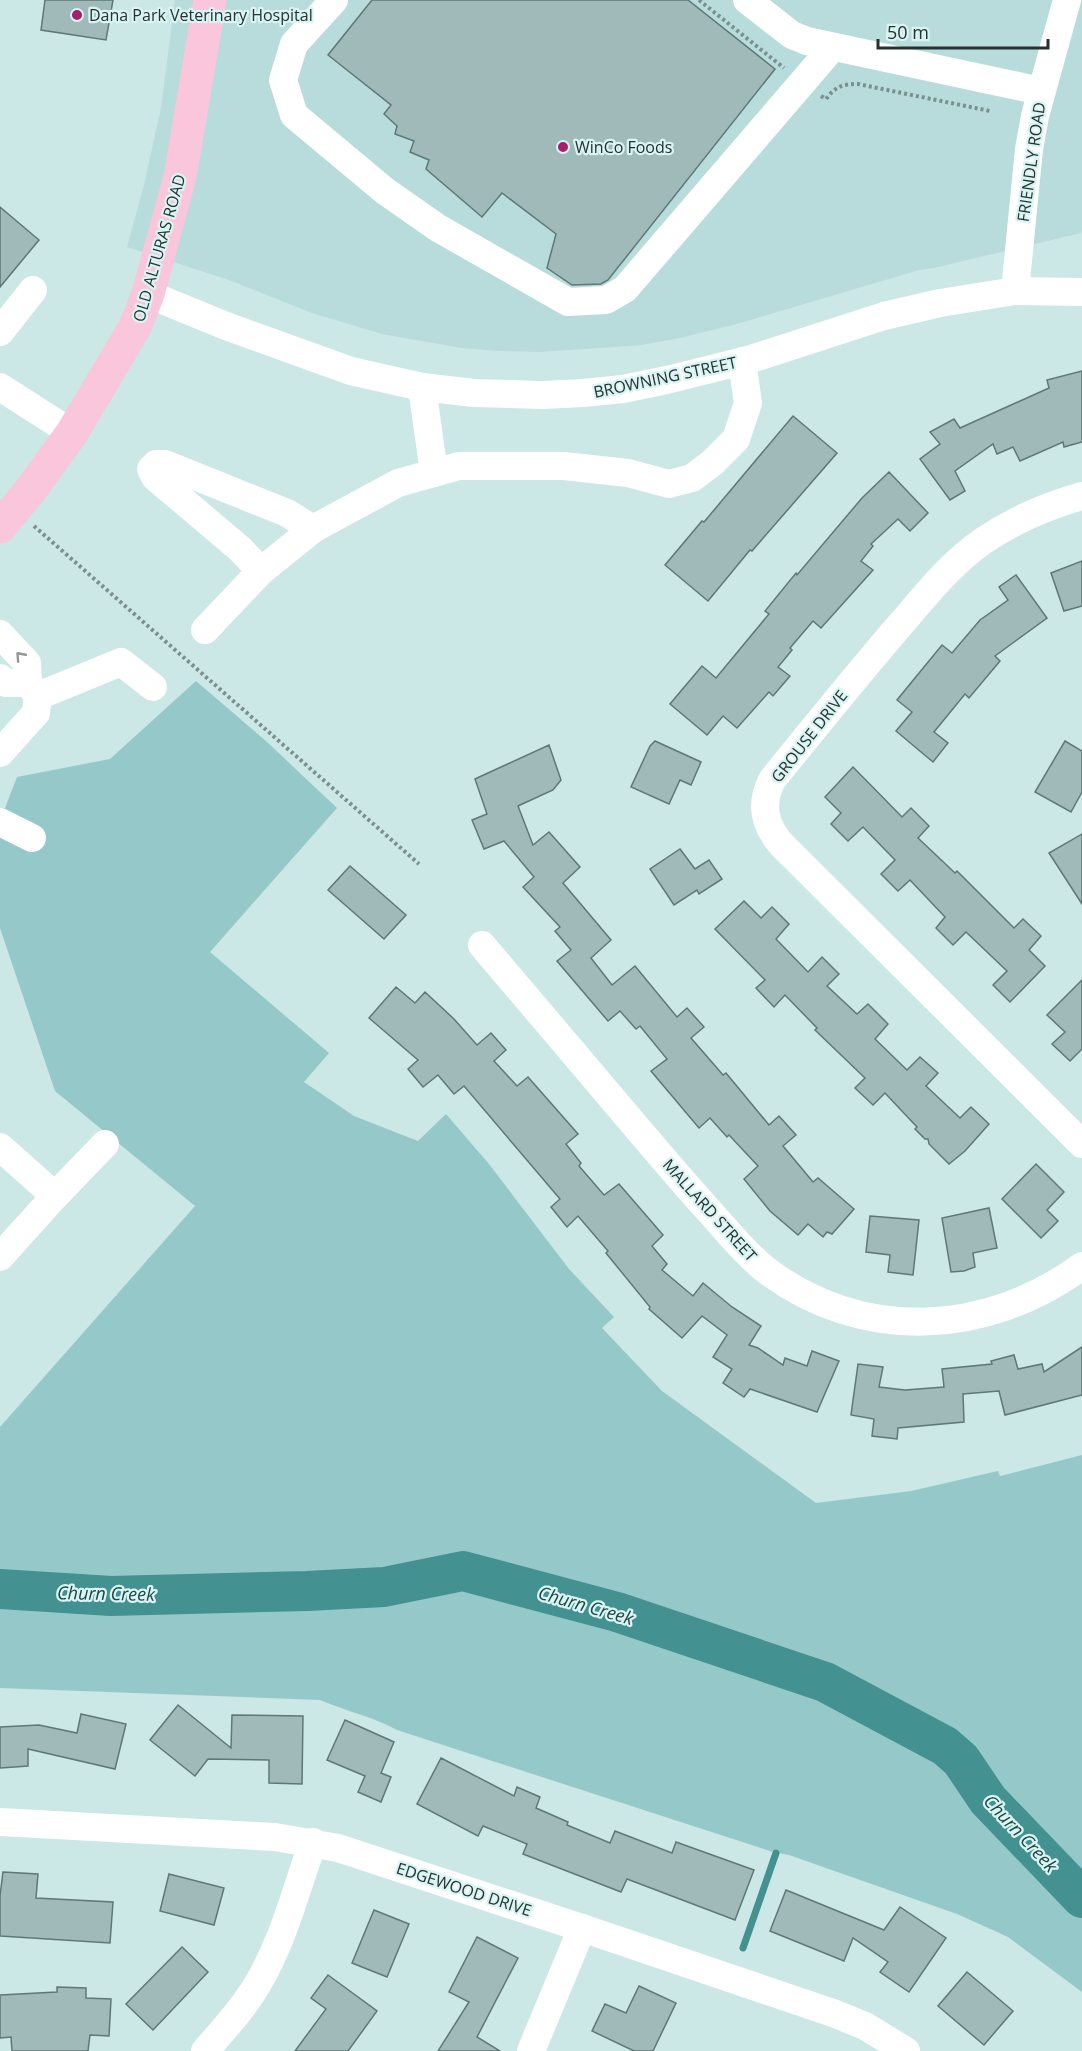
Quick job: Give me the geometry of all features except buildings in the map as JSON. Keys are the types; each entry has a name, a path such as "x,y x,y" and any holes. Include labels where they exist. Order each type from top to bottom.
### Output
{"main road":[{"name":"OLD ALTURAS ROAD","path":"8,519 72,433 131,337 148,294 180,177 210,0"}],"street":[{"path":"334,0 294,44 283,80 294,115 385,191 438,228 568,302 606,300 625,289 832,48"},
{"path":"747,0 792,35 832,48 1041,91"},
{"name":"FRIENDLY ROAD","path":"1015,291 1029,149 1041,91 1067,0"},
{"path":"0,332 33,290"},
{"name":"BROWNING STREET","path":"148,294 226,326 351,371 422,387 474,393 542,394 583,393 645,384 742,361 884,316 940,303 1015,291 1082,292"},
{"path":"205,630 261,572 313,529 398,483 459,466 564,466 628,473 669,484 692,478 712,463 736,439 748,403 742,361"},
{"path":"0,387 72,433"},
{"path":"422,387 434,473"},
{"path":"261,572 240,549 156,477 151,469 156,464 165,464 287,513 313,529"},
{"name":"GROUSE DRIVE","path":"1082,496 1032,513 1011,524 983,541 947,570 856,676 772,780 767,790 765,810 768,826 782,845 1082,1144"},
{"path":"0,634 27,663 36,713 0,753"},
{"path":"0,678 6,683 33,690 121,662 153,687"},
{"path":"0,822 32,838"},
{"name":"MALLARD STREET","path":"482,945 686,1186 746,1252 765,1269 799,1291 827,1305 873,1318 908,1322 947,1321 984,1314 1013,1305 1047,1288 1082,1266"},
{"path":"0,1257 105,1144"},
{"path":"0,1147 56,1196"},
{"name":"EDGEWOOD DRIVE","path":"0,1822 252,1836 313,1842 355,1852 848,2019 906,2051"},
{"path":"205,2051 246,2003 258,1984 278,1942 313,1842"},
{"path":"531,2051 582,1928"}],"path":[{"path":"699,0 826,99 836,87 843,84 858,84 990,111"},
{"path":"8,519 419,864"}],"shaded area":[{"path":"175,0 1082,0 1082,231 919,270 737,324 642,345 540,352 499,351 462,348 382,334 312,313 226,279 127,247 161,108"},
{"path":"196,681 267,742 337,808 210,952 329,1053 304,1082 354,1116 418,1141 446,1114 489,1164 569,1269 614,1317 602,1328 662,1391 816,1503 911,1491 998,1471 1000,1476 1082,1455 1082,1992 1008,1937 957,1914 789,1855 773,1852 397,1730 320,1700 0,1688 0,1427 195,1206 55,1091 0,928 0,821 17,777 110,759"}],"waterway":[{"name":"Churn Creek","path":"0,1589 111,1596 307,1591 384,1587 463,1571 617,1612 825,1682 945,1746 961,1760 988,1800 1082,1898"},
{"path":"743,1948 776,1853"}],"place":[{"name":"Dana Park Veterinary Hospital","path":"77,15"},
{"name":"WinCo Foods","path":"563,147"}]}
